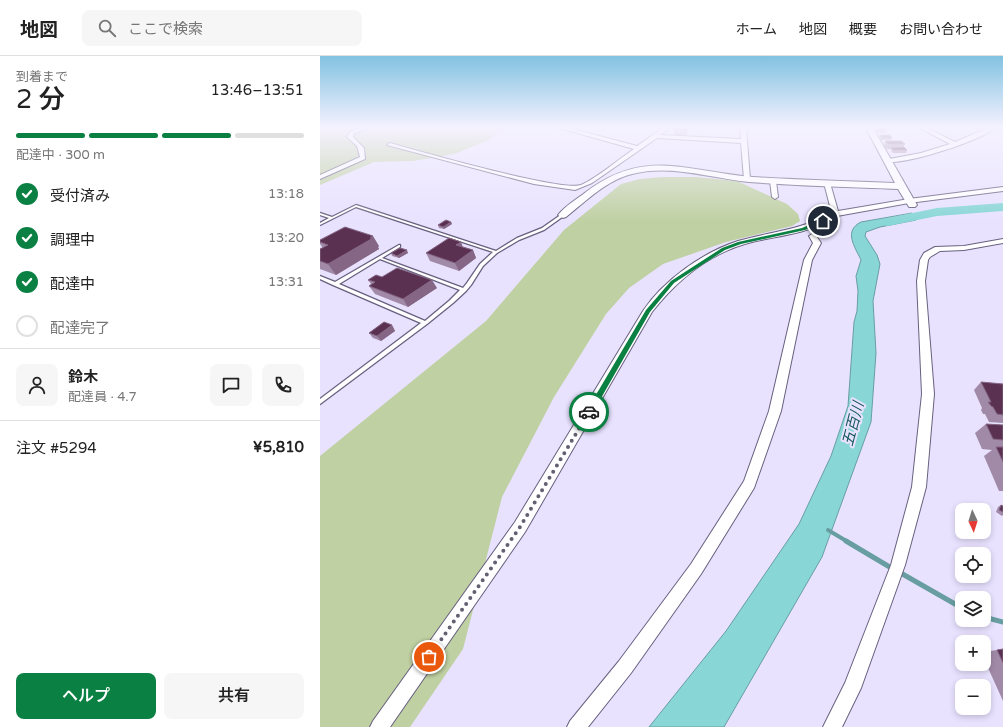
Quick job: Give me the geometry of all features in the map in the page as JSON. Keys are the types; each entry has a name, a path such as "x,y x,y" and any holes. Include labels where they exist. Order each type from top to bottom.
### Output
{"street":[{"path":"320,177 360,159"},
{"path":"446,159 534,182 575,188 583,186 623,159"},
{"path":"745,159 747,178"},
{"path":"891,159 886,160 911,203"},
{"path":"616,165 630,171"},
{"path":"563,215 608,182 630,171 671,167 773,181 900,186"},
{"path":"773,181 775,197"},
{"path":"576,727 624,667 696,569 749,484 775,411 808,260 817,243 812,236 830,225 834,214 827,183"},
{"path":"379,727 520,527 648,311 659,296 673,282 724,249 739,243 803,229 823,221 834,214 1003,189"},
{"path":"832,727 852,688 895,573 919,487 928,394 921,276 924,260 927,255 938,249 964,248 1003,241"}],"lane":[{"path":"320,224 356,206 496,252"},
{"path":"320,214 333,218"},
{"path":"320,402 425,323 464,290 473,280 481,265 496,252 518,239 542,229 563,215"},
{"path":"335,284 399,246"},
{"path":"380,258 464,290"},
{"path":"320,277 425,323"}],"shaded area":[{"path":"320,159 423,159 374,162 320,185"},
{"path":"661,177 696,177 737,181 787,204 798,214 800,221 792,226 726,242 663,264 629,288 606,314 554,397 502,497 463,649 410,727 320,727 320,456 486,321 564,230 621,184 640,179"}],"water":[{"path":"912,213 916,220 880,227 866,232 865,236 877,255 880,264 873,301 876,353 871,422 822,557 724,727 649,727 726,631 799,524 831,456 848,406 854,322 857,311 858,291 856,276 861,260 852,240 853,230 861,222"}],"building":[{"path":"446,220 451,222 443,227 438,225"},
{"path":"345,227 373,236 370,238 373,238 328,264 320,261 320,249 328,245 320,242 320,240"},
{"path":"449,238 461,242 456,245 473,250 455,263 426,253"},
{"path":"400,248 407,250 397,256 391,253"},
{"path":"397,268 432,280 403,299 369,286 375,282 368,280 376,275 382,277"},
{"path":"384,322 392,325 377,336 369,333"},
{"path":"981,382 1003,384 1003,415 997,414 988,402 991,402"},
{"path":"986,424 1003,425 1003,440 993,439"},
{"path":"996,447 1003,447 1003,462"},
{"path":"1001,505 1003,506 1003,512 999,510"},
{"path":"1003,649 1003,663 997,650"}],"waterway":[{"name":"五百川","path":"888,222 937,212 1003,207"},
{"path":"828,530 848,542"},
{"path":"846,541 893,569"},
{"path":"899,572 955,604"},
{"path":"991,619 1003,622"}],"way so far":[{"path":"429,657 520,527 589,412"}],"route":[{"path":"589,412 648,311 659,296 673,282 724,249 739,243 803,229 823,221"}]}
